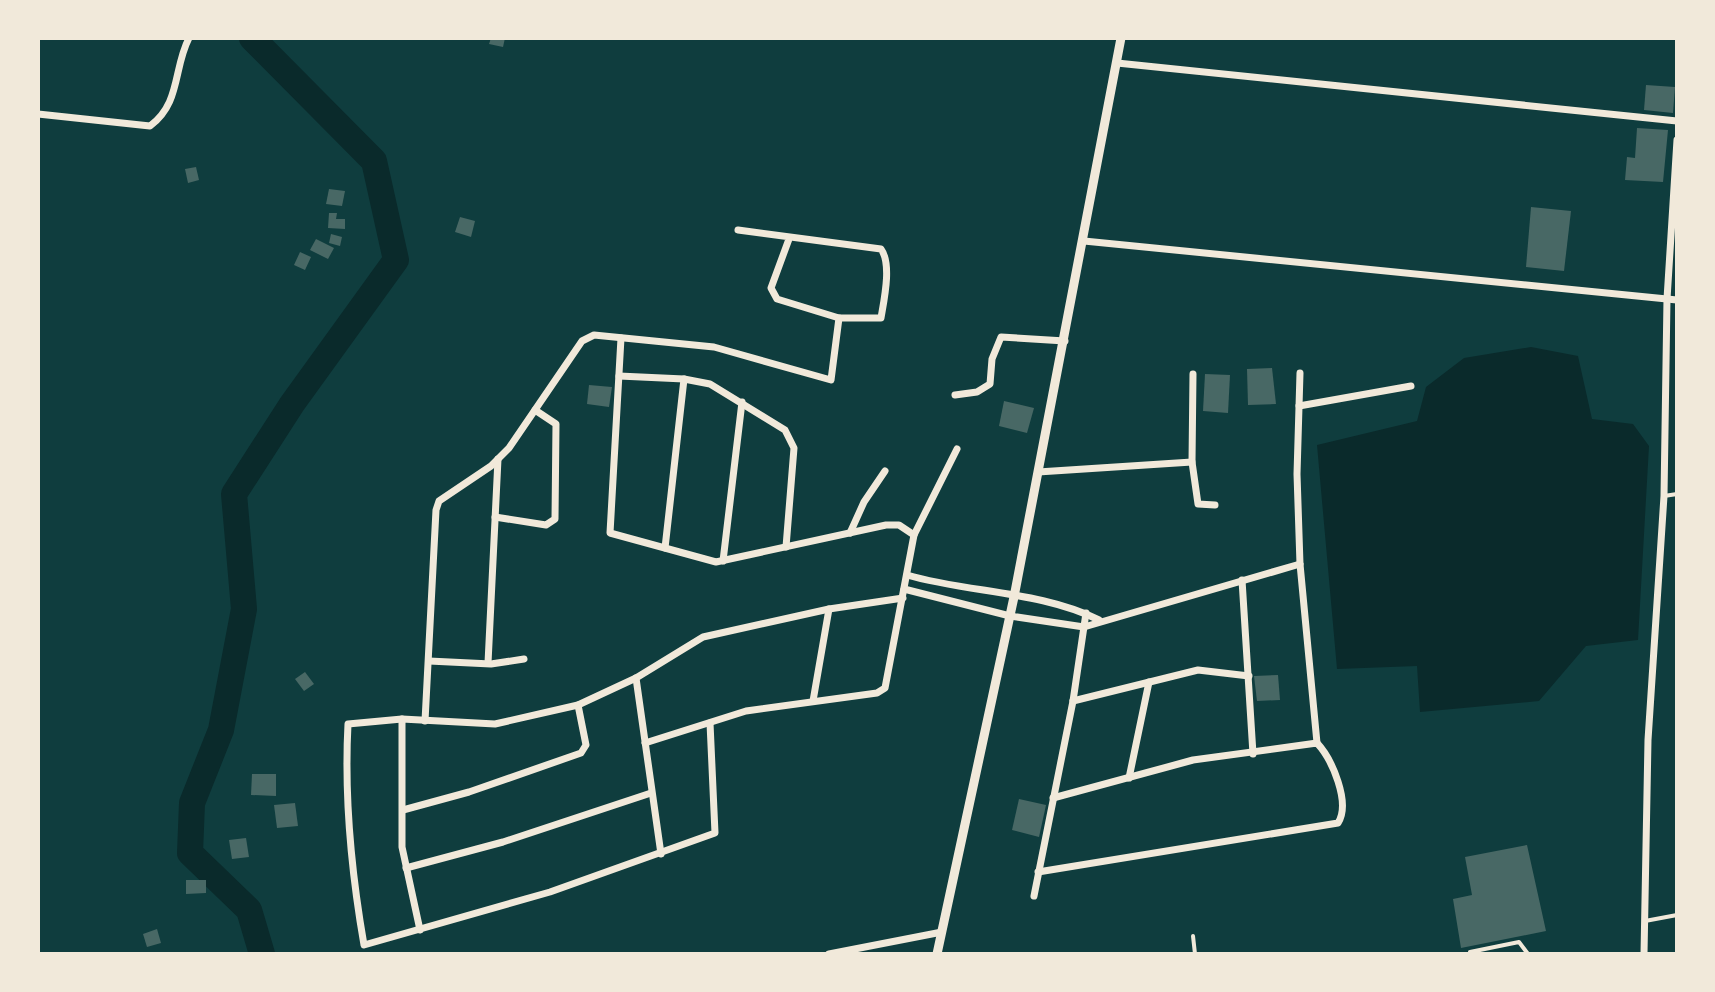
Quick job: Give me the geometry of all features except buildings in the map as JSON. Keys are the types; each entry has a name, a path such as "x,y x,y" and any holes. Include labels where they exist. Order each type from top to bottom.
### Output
{"street":[{"path":"38,114 150,126 162,117 176,91 189,38"},
{"path":"937,954 1014,597 1121,38"},
{"path":"1117,63 1677,121"},
{"path":"1644,954 1648,740 1664,496 1667,299 1677,140"},
{"path":"738,230 884,251 881,318 839,318 777,299 771,288 789,239"},
{"path":"1084,241 1677,300"},
{"path":"425,721 436,510 447,495 498,459 582,341 594,335 714,347 831,380 839,318"},
{"path":"955,395 985,390 990,384 992,359 1001,337 1065,341"},
{"path":"621,338 610,533 716,562 899,525 914,535"},
{"path":"1038,872 1338,823 1342,814 1335,766 1317,743 1300,564 1300,373"},
{"path":"1193,374 1192,462 1198,504 1215,505"},
{"path":"619,376 684,379 710,384 785,430 794,448 786,547"},
{"path":"665,548 684,379"},
{"path":"1299,406 1411,386"},
{"path":"723,561 742,402"},
{"path":"495,517 546,525 555,519 556,424 535,410"},
{"path":"645,743 746,711 877,693 885,688 914,535 957,449"},
{"path":"488,663 498,459"},
{"path":"1038,472 1192,462"},
{"path":"850,533 864,502 885,471"},
{"path":"710,723 717,828 710,835 550,892 364,945 349,857 345,771 348,724 402,719 486,726 578,705 636,678 703,637 903,593 1010,616 1084,627 1099,620 1300,564"},
{"path":"907,575 1086,613 1099,620"},
{"path":"1242,580 1253,754"},
{"path":"813,701 829,609"},
{"path":"1034,896 1073,701 1086,613"},
{"path":"429,661 488,663 524,659"},
{"path":"1073,701 1198,670 1249,676"},
{"path":"636,678 661,854"},
{"path":"1129,778 1149,682"},
{"path":"403,810 469,792 581,753 586,745 578,705"},
{"path":"402,719 406,868 420,930"},
{"path":"1053,798 1193,760 1317,743"},
{"path":"406,868 503,842 651,793"},
{"path":"829,954 942,932"}],"lane":[{"path":"1664,496 1677,494"},
{"path":"1645,921 1677,915"},
{"path":"1193,936 1195,954"},
{"path":"1470,952 1519,942 1528,954"}],"water":[{"path":"1531,347 1578,356 1592,419 1633,424 1649,446 1638,640 1586,646 1539,701 1420,712 1417,666 1337,669 1317,445 1417,421 1426,387 1464,358"}],"waterway":[{"path":"252,38 374,161 396,260 292,404 234,494 244,609 221,730 192,803 190,853 249,910 262,954"}]}
